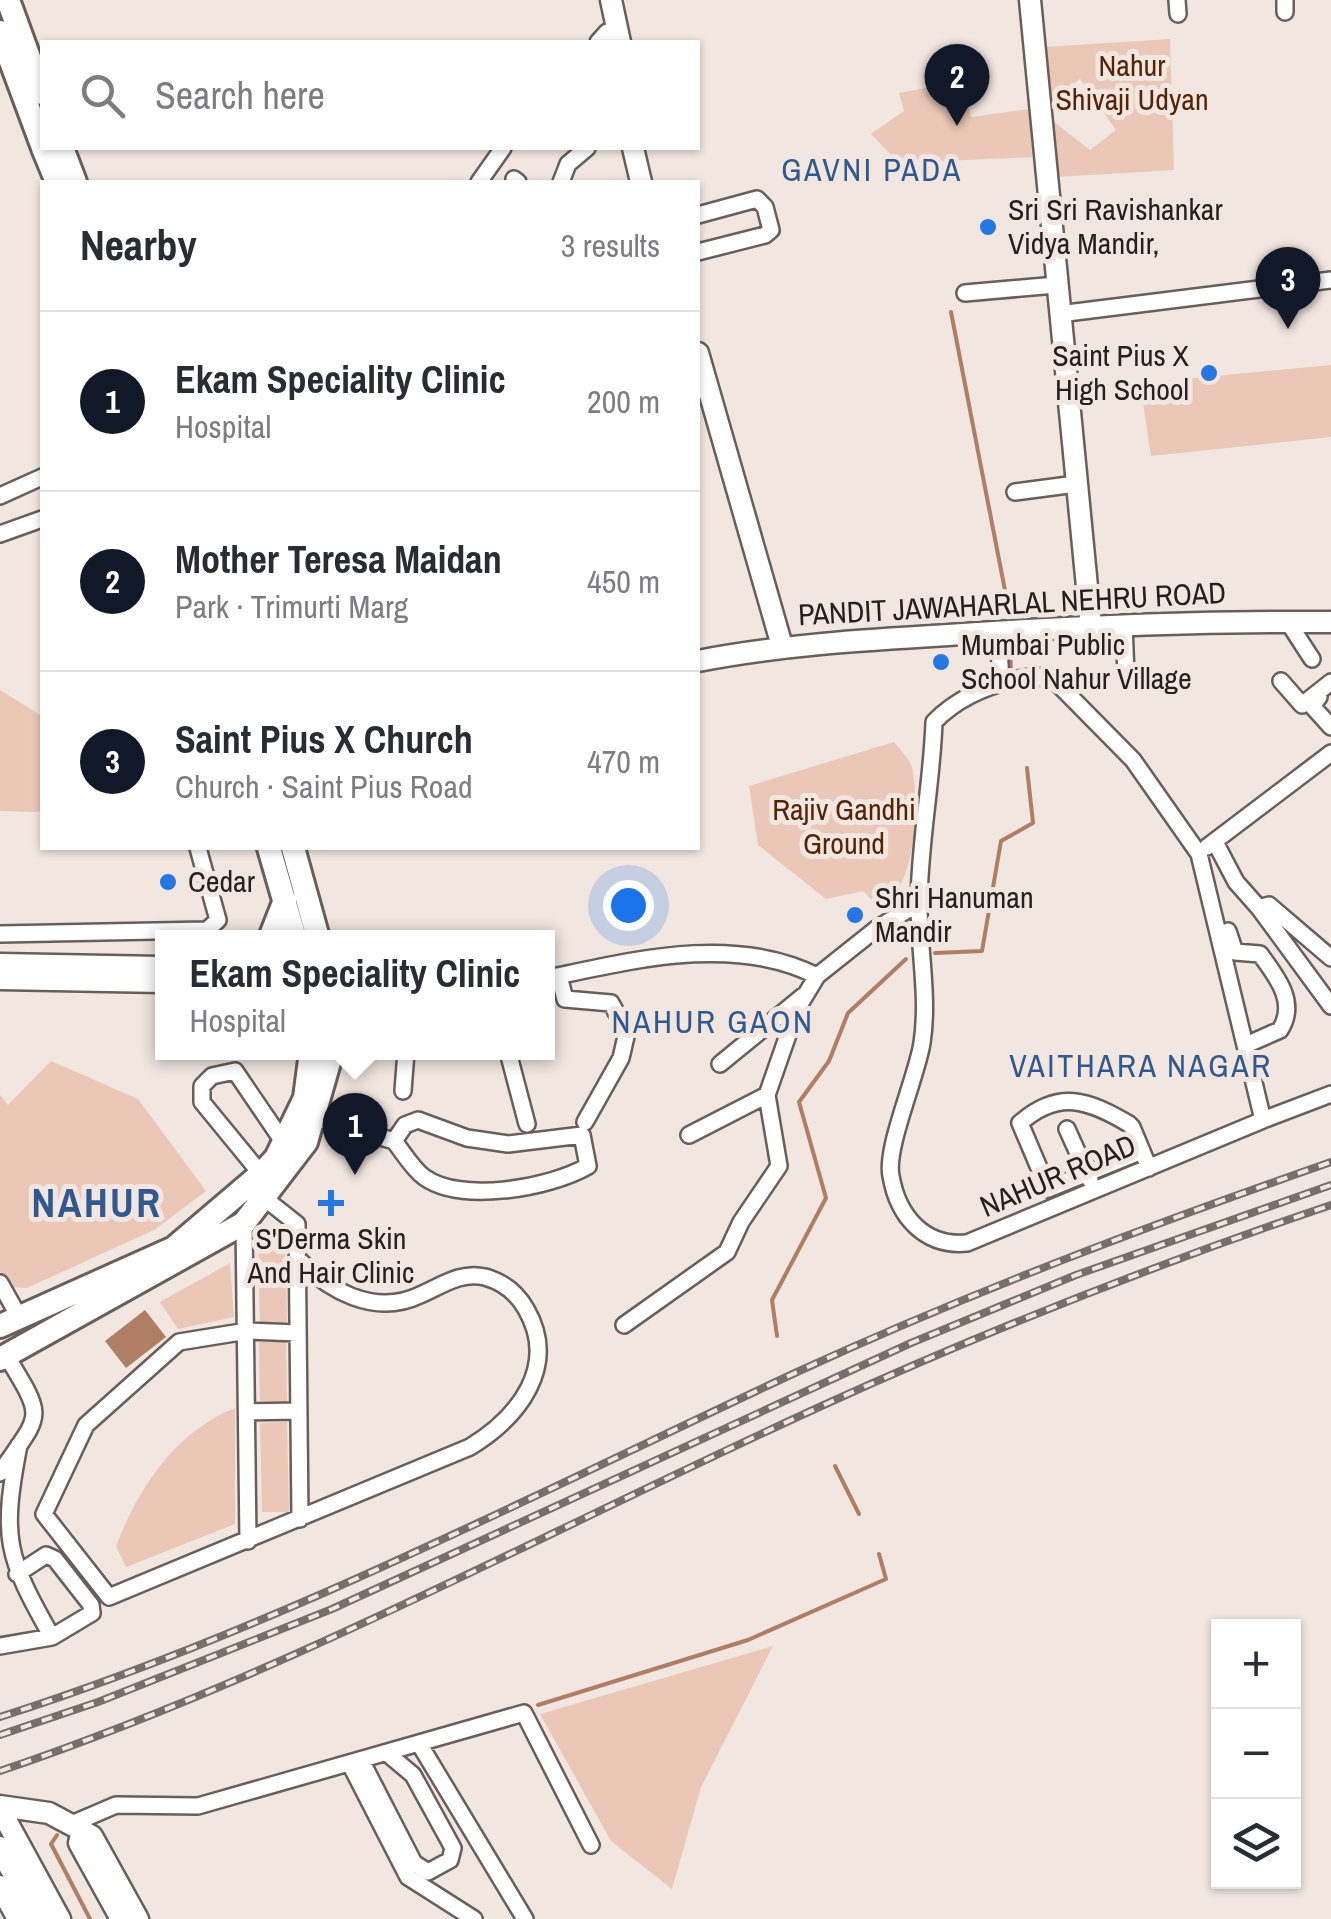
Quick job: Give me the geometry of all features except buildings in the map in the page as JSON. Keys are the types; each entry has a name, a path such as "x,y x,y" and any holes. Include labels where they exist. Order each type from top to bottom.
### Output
{"main road":[{"path":"8,0 40,88"},
{"path":"0,32 40,138"},
{"path":"45,150 56,180"},
{"path":"63,150 74,180"},
{"path":"271,850 294,930"},
{"path":"293,850 316,930"},
{"path":"273,930 285,900"},
{"path":"3,1357 116,1298 244,1223 305,1098 310,1060"},
{"path":"9,1321 174,1248 262,1186 306,1142 330,1060"},
{"path":"10,1846 40,1919"}],"street":[{"path":"1030,0 1091,628"},
{"path":"480,180 502,150"},
{"path":"562,180 568,164 585,150"},
{"path":"639,152 641,180"},
{"path":"639,152 650,180"},
{"path":"700,214 757,199 765,207 771,230 766,236 700,252"},
{"path":"1059,314 1331,280"},
{"path":"965,293 1056,285"},
{"path":"700,380 776,646"},
{"path":"0,496 40,477"},
{"path":"1014,492 1076,484"},
{"path":"0,534 40,520"},
{"path":"1288,622 1312,659"},
{"name":"PANDIT JAWAHARLAL NEHRU ROAD","path":"700,661 776,646 998,631 1331,622"},
{"path":"1124,625 1126,675"},
{"path":"998,631 1001,681"},
{"name":"NAHUR ROAD","path":"1037,676 1056,684 1132,760 1199,854 1225,932 1263,1120 967,1244 943,1246 926,1237 896,1198 889,1170 922,1042 919,902 934,722 949,706 1001,681 1037,676"},
{"path":"1281,681 1302,705 1331,685"},
{"path":"1331,685 1312,704 1331,727"},
{"path":"1199,854 1331,752"},
{"path":"1215,842 1236,882 1331,1006"},
{"path":"199,850 218,920 207,930"},
{"path":"624,1325 727,1252 741,1222 779,1166 767,1095 806,994 817,976 892,917 919,902"},
{"path":"1259,908 1269,905 1331,958"},
{"path":"0,934 155,931"},
{"path":"1225,932 1235,952 1260,954 1282,985 1286,999 1280,1030 1246,1044"},
{"path":"555,977 678,954 761,958 796,965 817,976"},
{"path":"0,964 45,972 140,974 155,969"},
{"path":"0,979 45,972"},
{"path":"140,974 155,979"},
{"path":"555,981 564,999"},
{"path":"720,1064 806,994"},
{"path":"555,1001 611,1003 628,1032 621,1058 585,1122"},
{"path":"403,1090 405,1060"},
{"path":"510,1060 528,1124"},
{"path":"284,1143 236,1072 212,1076 202,1086 202,1102 262,1186 297,1224 300,1519"},
{"path":"1263,1120 1331,1094"},
{"path":"689,1136 767,1095"},
{"path":"1142,1151 1048,1189 1020,1123 1055,1103 1074,1101 1126,1122 1142,1151 1149,1168"},
{"path":"316,1118 394,1141 423,1176 454,1191 532,1186 588,1166 582,1135 508,1144 467,1138 418,1120 406,1125 394,1141"},
{"path":"1067,1129 1094,1191"},
{"path":"244,1223 248,1541"},
{"path":"297,1258 320,1282 349,1297 381,1303 414,1298 462,1276 483,1276 520,1298 535,1324 540,1346 537,1376 500,1428 470,1447 108,1597 44,1514 86,1424 180,1342 247,1332 298,1333"},
{"path":"0,1284 9,1321"},
{"path":"0,1473 36,1421 37,1406 3,1357"},
{"path":"248,1412 299,1411"},
{"path":"19,1445 8,1532 17,1574 52,1638"},
{"path":"0,1646 52,1638 92,1613 91,1605 55,1560 46,1555 17,1574"},
{"path":"78,1827 116,1805 198,1806 392,1758 420,1745 524,1714 592,1845"},
{"path":"420,1745 524,1919"},
{"path":"360,1766 414,1863 428,1872 450,1860 453,1848 422,1789 392,1758"},
{"path":"360,1766 408,1876 451,1912 474,1919"},
{"path":"60,1919 10,1846 0,1808 48,1812 92,1836 138,1919"},
{"path":"78,1827 79,1843 121,1919"},
{"path":"0,1886 18,1919"}],"green space":[{"name":"Nahur Shivaji Udyan","path":"1170,39 1174,170 1056,177 1053,121 1090,150 1116,130 1080,79 1049,104 1044,47"},
{"path":"964,81 971,117 1029,109 1032,157 899,163 871,134 904,111 899,93"},
{"path":"1331,365 1331,437 1151,456 1140,383"},
{"path":"0,690 40,715 40,811 0,811"},
{"name":"Rajiv Gandhi Ground","path":"894,742 911,765 915,802 912,844 901,883 880,908 863,891 826,899 758,845 749,786"},
{"path":"51,1061 138,1099 206,1191 154,1230 27,1288 10,1287 0,1271 0,1095 8,1105"},
{"path":"258,1233 285,1233 287,1322 260,1323"},
{"path":"230,1263 234,1317 178,1329 160,1302"},
{"path":"259,1342 286,1342 287,1401 260,1401"},
{"path":"235,1408 235,1524 126,1567 116,1546 148,1483 194,1431"},
{"path":"287,1422 289,1512 262,1512 260,1423"},
{"path":"773,1646 701,1787 672,1889 611,1841 540,1714"}],"shaded area":[{"path":"145,1310 166,1337 126,1368 105,1341"}],"waterway":[{"path":"951,312 1009,611"},
{"path":"1010,637 1011,678"},
{"path":"935,953 982,951 1001,841 1033,823 1027,768"},
{"path":"777,1336 772,1300 826,1198 799,1102 829,1061 848,1013 906,959"},
{"path":"835,1466 859,1514"},
{"path":"538,1705 748,1640 886,1579 879,1554"},
{"path":"57,1835 51,1844 90,1919"}],"railway":[{"path":"0,1717 103,1682 304,1601 928,1314 1128,1235 1331,1162"},
{"path":"0,1735 98,1702 332,1609 911,1343 1076,1275 1331,1185"},
{"path":"0,1771 107,1733 315,1645 950,1349 1203,1250 1331,1205"}],"place":[{"name":"Mother Teresa Maidan","path":"957,126"},
{"name":"Sri Sri Ravishankar Vidya Mandir,","path":"988,227"},
{"name":"Saint Pius X Church","path":"1288,329"},
{"name":"Saint Pius X High School","path":"1209,373"},
{"name":"Mumbai Public School Nahur Village","path":"941,662"},
{"name":"Cedar","path":"168,882"},
{"name":"Shri Hanuman Mandir","path":"855,915"},
{"name":"Ekam Speciality Clinic","path":"355,1175"},
{"name":"S'Derma Skin And Hair Clinic","path":"331,1203"}],"district":[{"name":"GAVNI PADA","path":"872,170"},
{"name":"NAHUR GAON","path":"713,1022"},
{"name":"VAITHARA NAGAR","path":"1141,1066"},
{"name":"NAHUR","path":"97,1203"}]}
